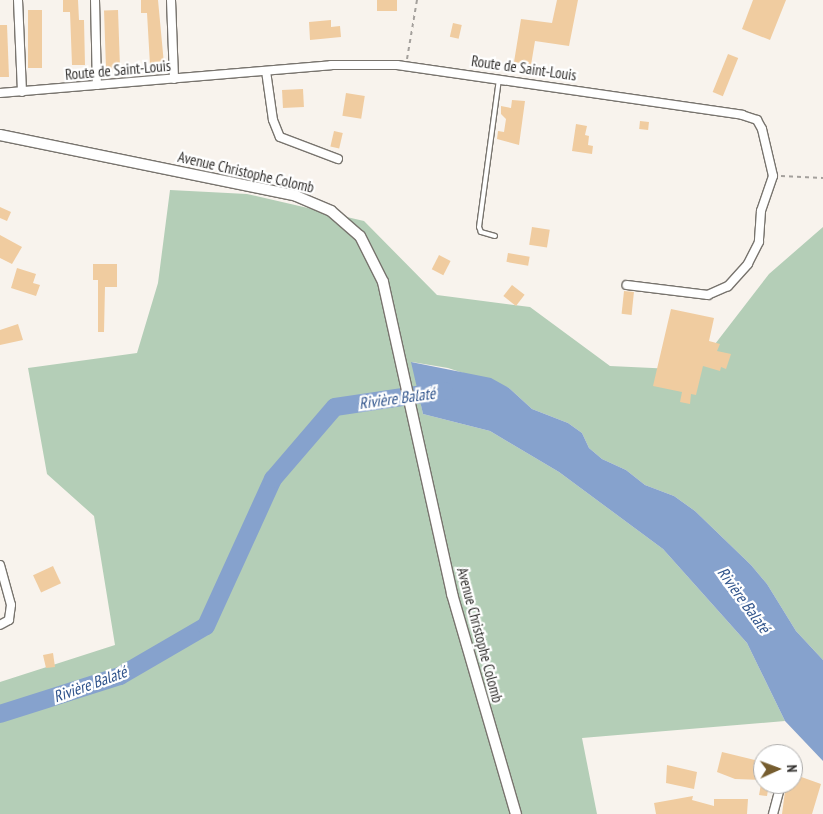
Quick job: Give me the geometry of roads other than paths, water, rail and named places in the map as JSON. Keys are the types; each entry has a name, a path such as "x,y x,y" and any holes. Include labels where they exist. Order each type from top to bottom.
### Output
{"street":[{"path":"18,0 22,92"},
{"path":"95,0 97,85"},
{"path":"171,0 174,79"},
{"name":"Route de Saint-Louis","path":"0,94 331,65 406,66 753,118 760,123 774,176 761,211 759,242 748,264 728,286 708,296 628,285"},
{"path":"266,71 273,120 280,137 338,159"},
{"name":"Avenue Christophe Colomb","path":"0,135 296,196 331,211 360,236 369,249 383,282 452,594 516,814"},
{"path":"0,565 11,605 10,617 0,625"},
{"path":"773,814 778,794"}],"lane":[{"path":"495,236 481,232 478,227 499,79"}],"water":[{"path":"411,362 491,378 509,388 532,409 568,423 582,433 589,448 602,459 626,470 645,485 674,496 695,511 751,565 767,584 796,631 823,660 823,761 785,721 747,643 663,549 559,472 490,431 423,414"}],"waterway":[{"name":"Rivière Balaté","path":"0,714 120,676 206,626 273,479 335,407 444,391"}]}
